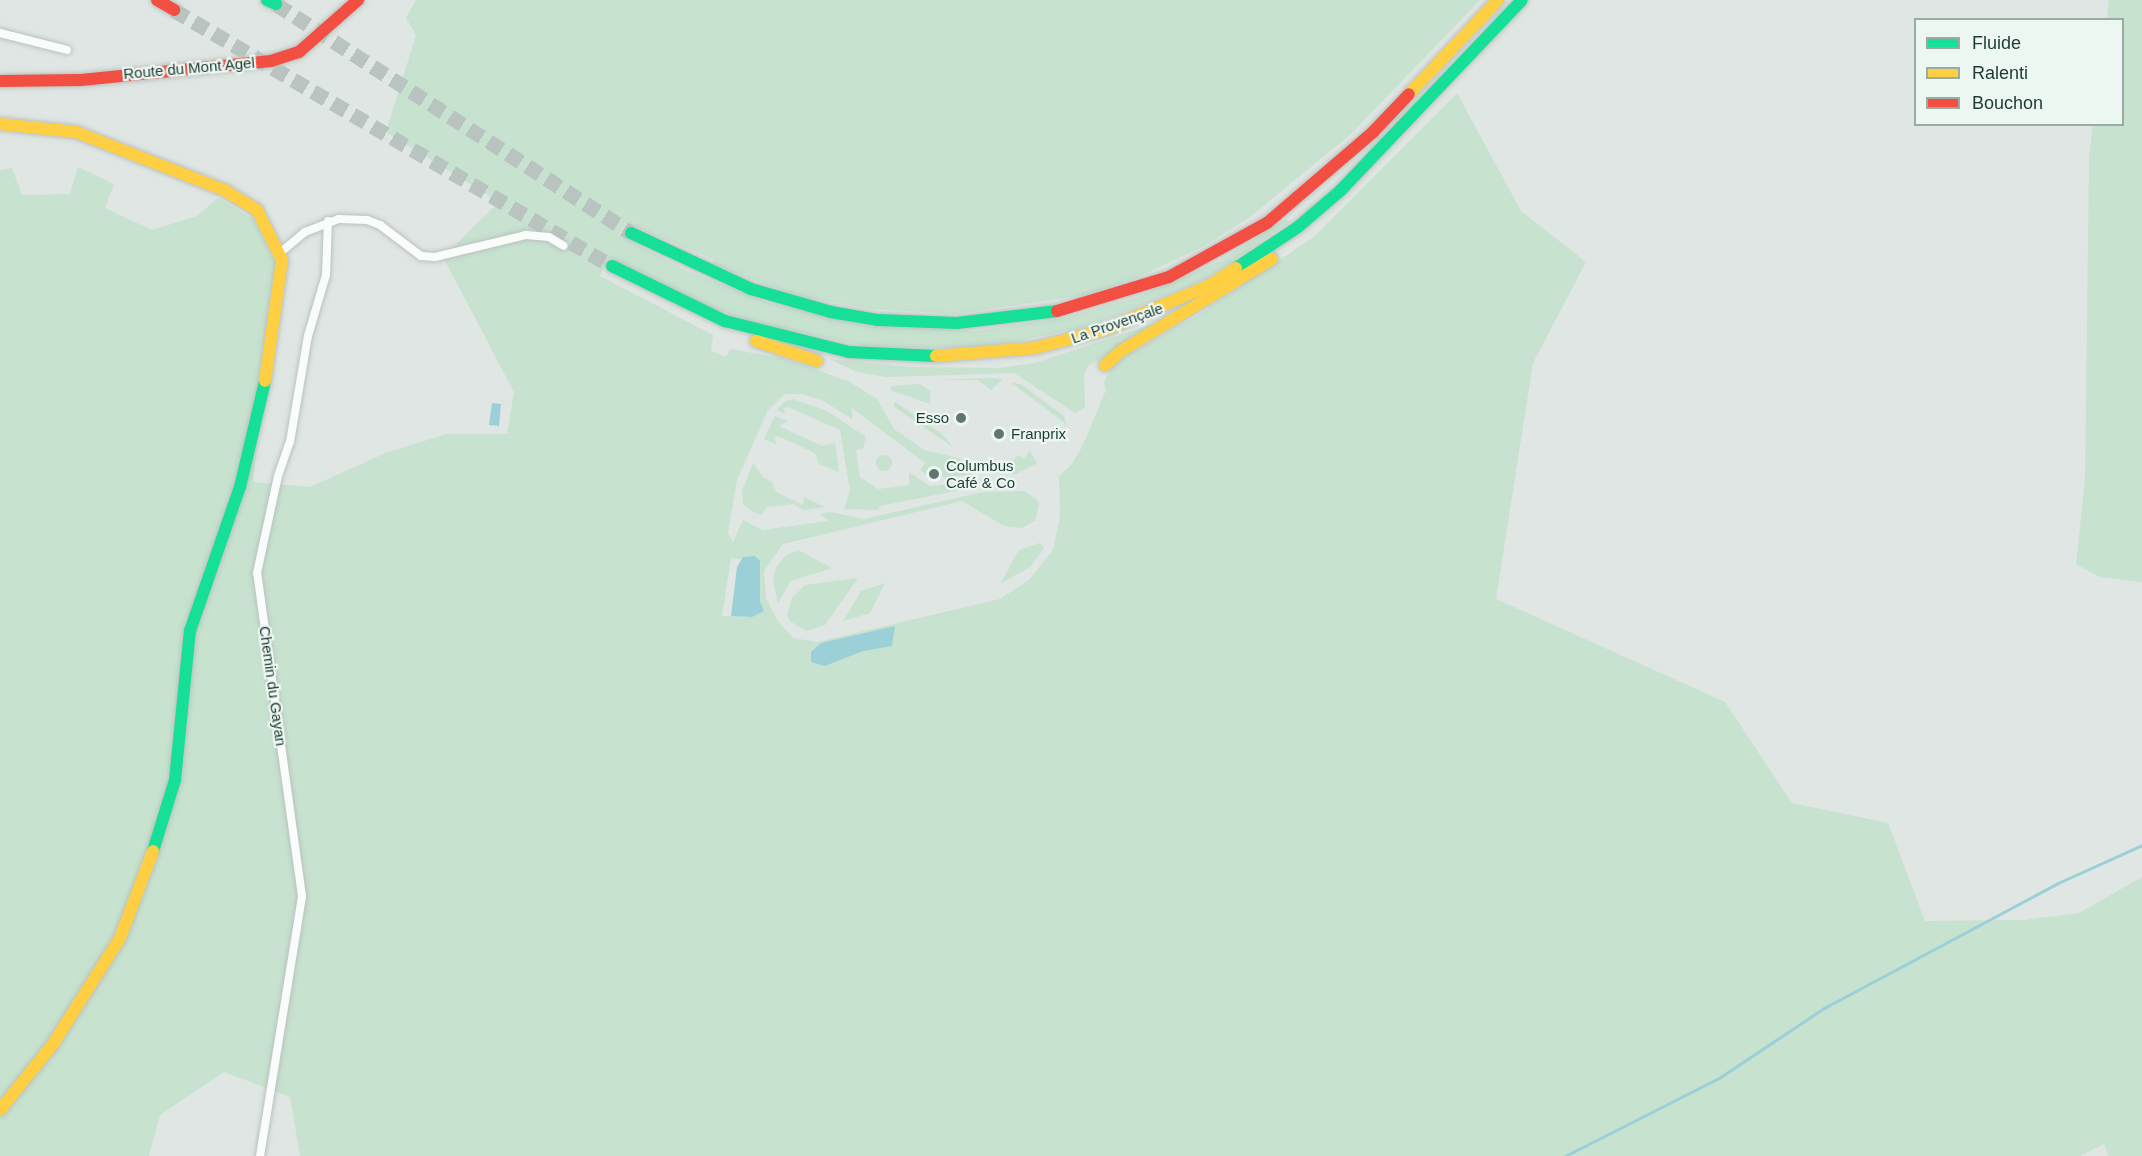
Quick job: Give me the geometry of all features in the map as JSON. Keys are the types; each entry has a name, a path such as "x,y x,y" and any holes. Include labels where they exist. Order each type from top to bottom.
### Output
{"main road":[{"path":"157,0 174,10"},
{"name":"Route du Mont Agel","path":"0,81 81,80 271,61 299,52 318,38 358,0"},
{"name":"La Provençale","path":"631,233 751,290 831,312 878,320 957,323 1084,305 1128,293 1202,261 1276,216 1373,132 1498,0"},
{"name":"La Provençale","path":"612,266 685,304 751,329 849,352 935,357 1010,352 1107,329 1174,304 1264,252 1330,201 1522,0"},
{"path":"0,124 25,124 76,132 224,190 257,210 281,252 268,367 240,487 188,641 175,780 167,815 120,938 53,1044 0,1110"},
{"path":"1106,365 1121,351 1270,260 1302,234 1330,201"},
{"path":"685,304 719,327 817,360"}],"street":[{"path":"0,33 67,51"},
{"path":"281,252 305,232 328,221 367,220 380,225 408,250 421,256 435,257 525,235 549,237 564,246"},
{"name":"Chemin du Gayan","path":"260,1156 302,897 257,573 278,476 293,431 308,336 326,275 328,221"}],"green space":[{"path":"416,0 1480,0 1350,135 1250,217 1204,246 1136,278 1085,295 956,314 871,309 799,296 713,265 713,259 626,223 618,235 687,271 772,304 867,326 974,331 1066,318 1137,297 1220,261 1286,219 1289,222 1207,278 1091,326 1002,344 953,348 866,346 752,322 710,307 608,258 600,276 713,335 711,351 726,357 730,349 782,358 848,381 877,399 894,429 924,450 961,459 971,475 932,478 920,470 925,463 852,408 852,419 822,400 801,394 785,394 768,410 737,480 728,533 733,542 743,520 763,530 829,521 820,514 830,512 864,519 983,492 1025,491 1039,502 1036,520 1022,528 1004,526 962,501 783,544 764,571 766,598 777,620 793,638 817,642 1000,599 1029,580 1053,550 1060,516 1059,476 1072,464 1082,447 1106,390 1104,383 1113,363 1198,315 1315,236 1457,93 1521,211 1586,262 1533,363 1496,599 1725,702 1792,803 1888,823 1925,921 2025,920 2079,913 2142,877 2142,1156 2109,1156 2104,1144 2080,1156 300,1156 290,1097 224,1072 160,1115 149,1156 0,1156 0,170 12,168 22,195 70,194 78,167 114,184 105,208 152,230 197,216 218,198 254,220 276,263 253,482 310,487 388,452 447,434 507,434 514,392 443,257 499,202 386,132 416,35 406,18","holes":["731,558 760,561 760,602 752,617 722,616"]},
{"path":"2109,0 2142,0 2142,582 2100,577 2076,564 2085,480 2089,158 2093,126 2124,126 2124,18 2107,18"},
{"path":"1162,321 1164,324 1089,365 1084,374 1085,407 1075,413 1014,373 887,377 857,372 829,359 910,367 1000,368 1038,362"},
{"path":"1003,379 991,390 978,380 935,380"},
{"path":"1013,383 1021,384 1064,416 1066,424 1064,428 1065,423 1013,384 1007,392"},
{"path":"920,384 930,391 930,404 890,390 892,386"},
{"path":"793,399 827,411 866,437 863,449 856,450 860,477 878,489 909,485 909,472 930,486 973,481 976,487 880,506 878,510 844,509 850,491 840,430 788,407 784,408 785,414 777,410 784,402"},
{"path":"894,401 942,434 953,447 894,407"},
{"path":"775,416 788,421 779,426 822,446 835,443 839,472 819,464 815,453 778,436 774,438 777,445 764,439"},
{"path":"1030,451 1037,463 1014,475 1007,469 1018,455 1024,459"},
{"path":"881,455 887,455 892,463 890,469 881,471 876,466 876,460"},
{"path":"753,463 763,477 772,482 776,492 803,505 804,497 825,507 804,510 793,504 767,507 761,515 751,511 743,504 742,491"},
{"path":"1040,543 1044,548 1030,567 1000,584 1019,550"},
{"path":"798,550 832,568 791,581 778,603 773,581 776,567 785,556"},
{"path":"858,578 825,625 806,631 790,621 787,615 792,598 805,585"},
{"path":"885,583 870,613 843,621 861,591"}],"water":[{"path":"492,403 501,404 499,426 489,425"},
{"path":"755,556 760,561 760,602 764,611 752,617 731,616 737,567 743,557"},
{"path":"895,626 892,646 863,651 825,666 811,662 811,652 821,643"}],"waterway":[{"path":"1565,1156 1719,1078 1824,1008 2058,883 2142,845"}],"tunnel":[{"path":"276,4 631,233"},
{"path":"174,10 612,266"}],"traffic: fast":[{"path":"267,0 276,4"},
{"path":"1236,268 1298,227 1341,190 1522,0"},
{"path":"631,233 751,289 831,312 878,320 957,323 1057,311"},
{"path":"612,266 725,321 849,352 936,356"},
{"path":"153,851 175,780 190,631 240,487 265,381"}],"traffic: slow":[{"path":"1409,94 1498,0"},
{"path":"0,124 76,132 224,190 257,210 282,260 265,381"},
{"path":"1105,365 1121,351 1272,259"},
{"path":"936,356 1035,348 1107,329 1210,285 1236,268"},
{"path":"756,341 817,361"},
{"path":"0,1110 53,1044 120,938 153,851"}],"traffic: jam":[{"path":"157,0 174,10"},
{"path":"0,81 81,80 271,61 299,52 358,0"},
{"path":"1057,311 1169,277 1267,223 1373,132 1409,94"}],"place":[{"name":"Esso","path":"961,418"},
{"name":"Franprix","path":"999,434"},
{"name":"Columbus Café & Co","path":"934,474"}]}
